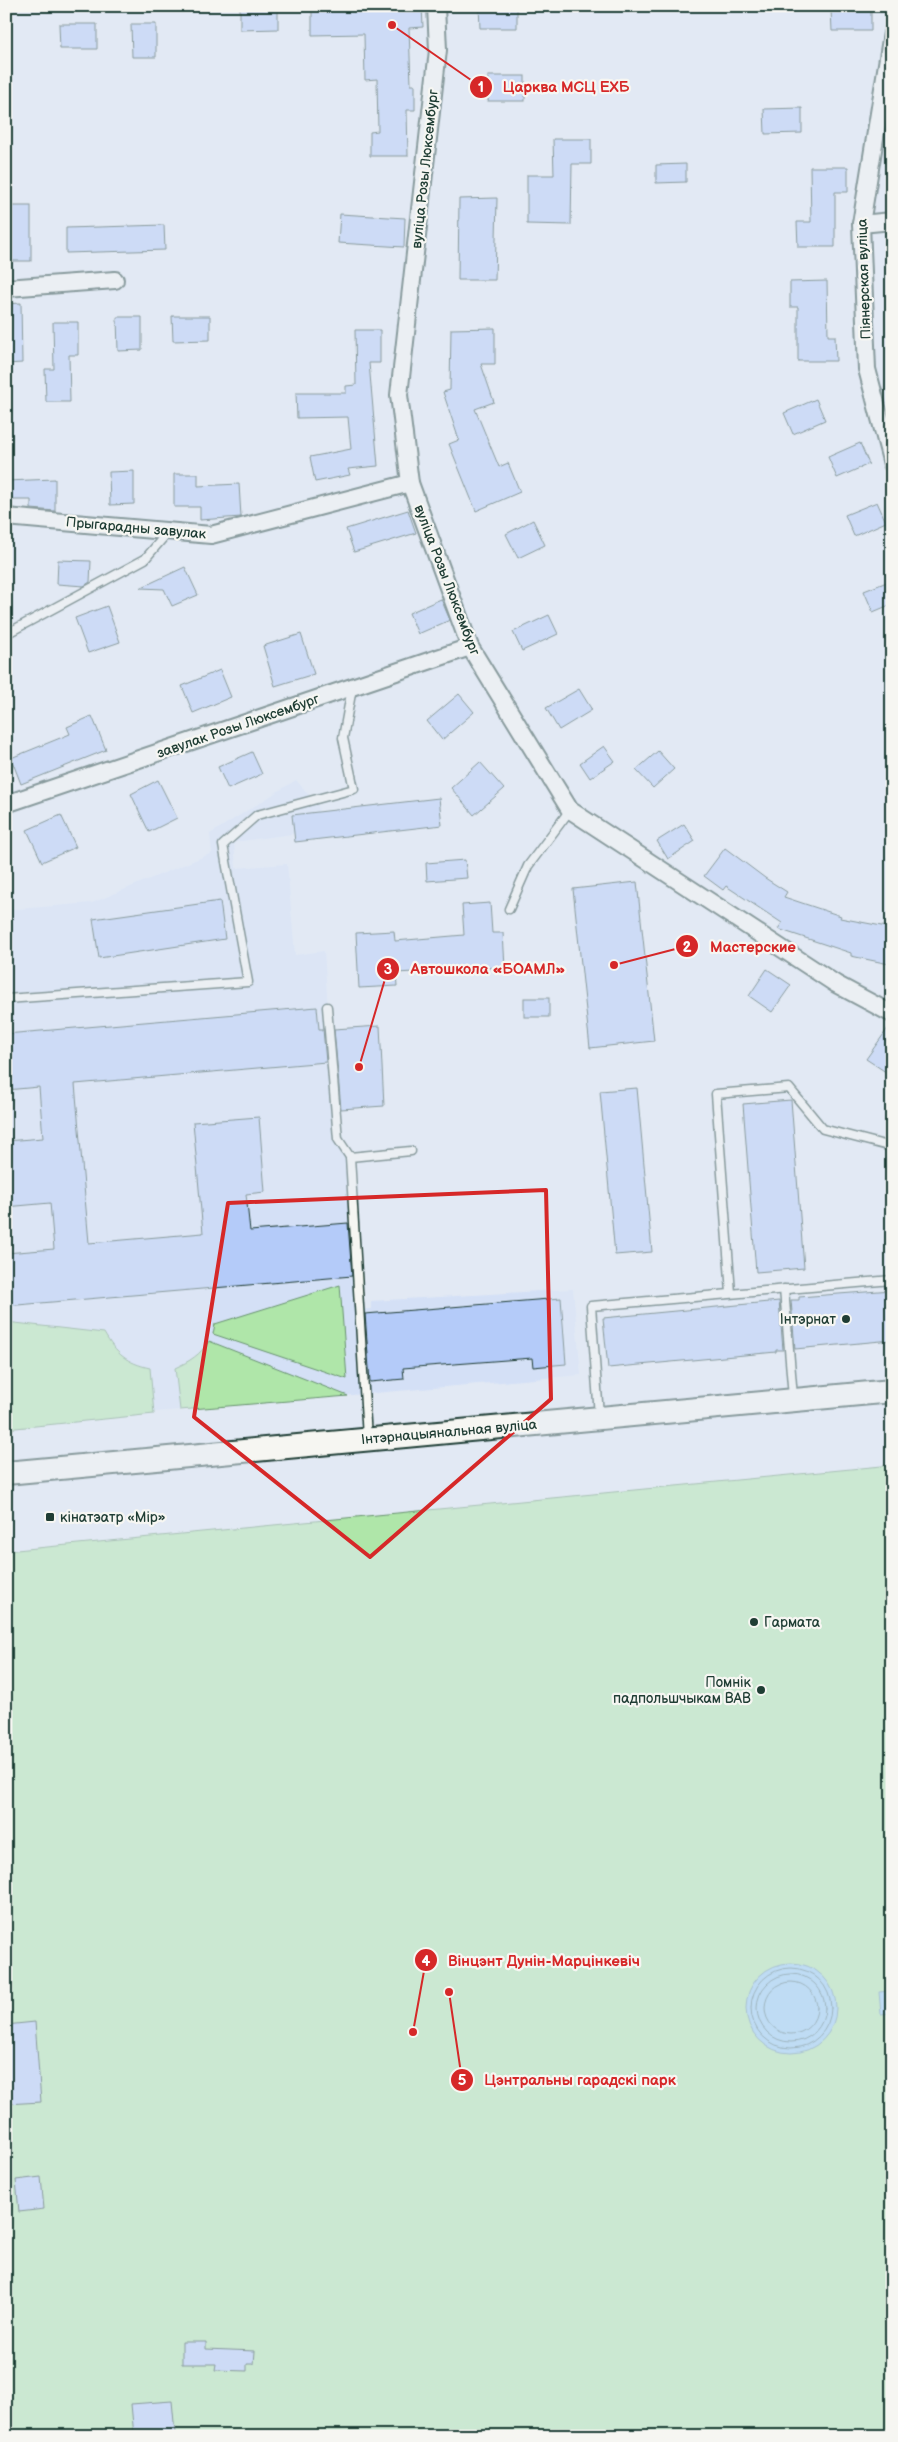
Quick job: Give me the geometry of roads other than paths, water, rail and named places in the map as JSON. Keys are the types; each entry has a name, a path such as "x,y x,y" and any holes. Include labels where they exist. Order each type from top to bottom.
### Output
{"main road":[{"name":"Інтэрнацыянальная вуліца","path":"6,1473 892,1392"}],"street":[{"name":"вуліца Розы Люксембург","path":"436,6 438,50 399,395 410,483 470,647 570,810 836,984 892,1014"},
{"name":"Піянерская вуліца","path":"892,33 861,224 867,369 892,464"},
{"path":"861,224 892,221"},
{"path":"6,288 115,280"},
{"name":"Прыгарадны завулак","path":"6,517 212,534 410,483"},
{"name":"завулак Розы Люксембург","path":"6,804 470,647"}],"lane":[{"path":"6,634 145,560 169,531"},
{"path":"6,1000 248,982 223,845 257,815 354,789 343,738 352,688"},
{"path":"509,909 528,866 570,810"},
{"path":"327,1007 338,1139 350,1156 367,1440"},
{"path":"731,1293 716,1094 789,1088 822,1129 892,1147"},
{"path":"350,1156 411,1151"},
{"path":"599,1419 590,1306 892,1280"},
{"path":"784,1289 793,1400"}],"water":[{"path":"791,1963 808,1966 823,1976 833,1991 836,2008 833,2025 823,2040 808,2050 791,2053 774,2050 759,2040 749,2025 746,2008 749,1991 759,1976 774,1966"},
{"path":"892,1991 892,2013 881,2014 879,1992"}],"place":[{"name":"Царква МСЦ ЕХБ","path":"392,25"},
{"name":"Мастерские","path":"614,965"},
{"name":"Автошкола «БОАМЛ»","path":"359,1067"},
{"name":"Інтэрнат","path":"846,1319"},
{"name":"кінатэатр «Мір»","path":"50,1517"},
{"name":"Гармата","path":"754,1622"},
{"name":"Помнік падпольшчыкам ВАВ","path":"761,1690"},
{"name":"Цэнтральны гарадскі парк","path":"449,1992"},
{"name":"Вінцэнт Дунін-Марцінкевіч","path":"413,2032"}]}
